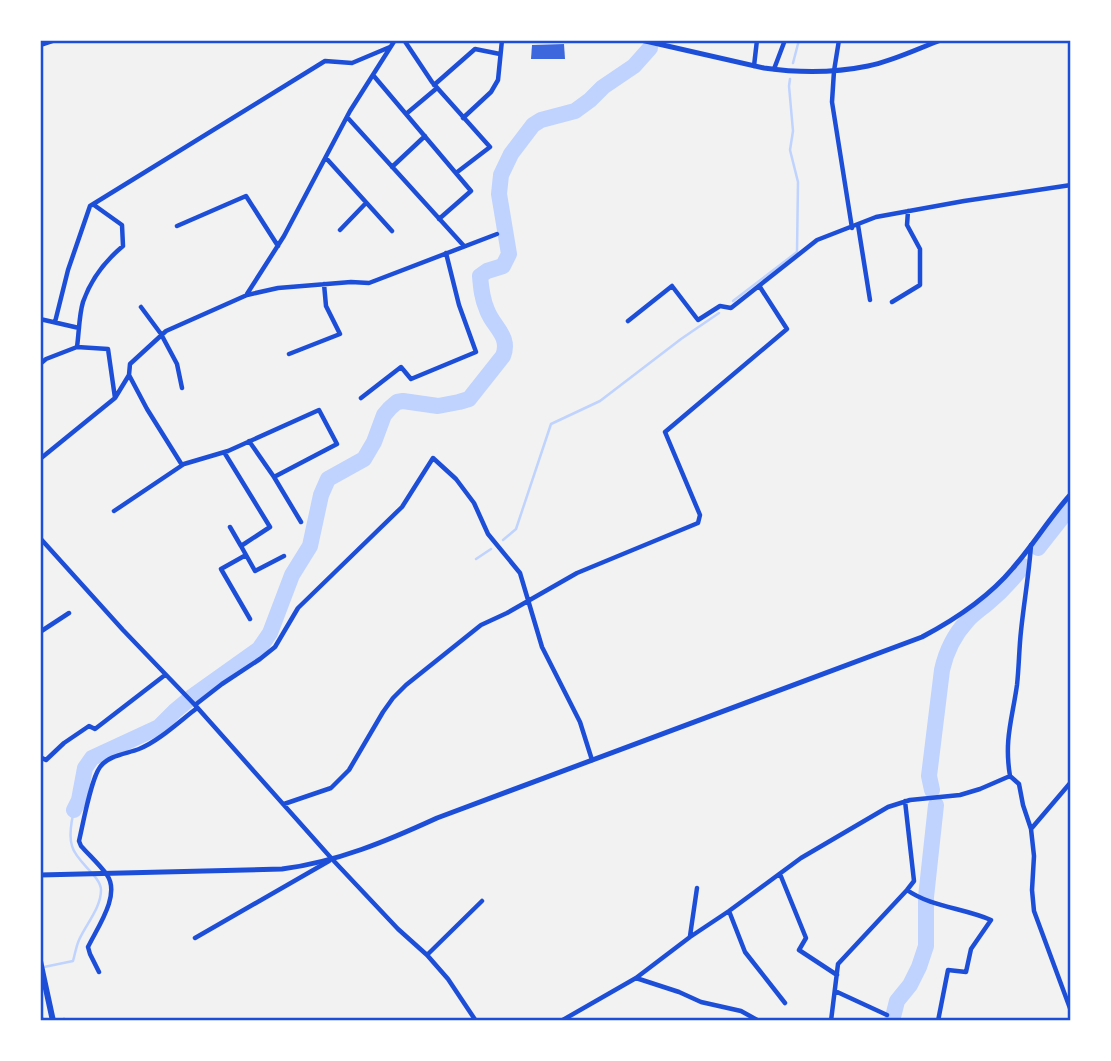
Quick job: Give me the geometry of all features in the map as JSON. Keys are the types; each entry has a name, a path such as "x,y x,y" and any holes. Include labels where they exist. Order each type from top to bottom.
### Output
{"main road":[{"path":"40,961 53,1021"}],"street":[{"path":"40,45 55,40"},
{"path":"247,295 278,246 347,117 394,40"},
{"path":"404,40 436,87 490,147 456,173"},
{"path":"463,118 491,92 498,80 502,40"},
{"path":"642,40 665,43 754,66 813,72 870,66 941,40"},
{"path":"754,66 757,40"},
{"path":"774,69 785,40"},
{"path":"839,40 832,102 870,300"},
{"path":"55,322 68,270 90,206 325,61 352,63 390,47"},
{"path":"406,114 475,48 500,54"},
{"path":"373,75 471,191 439,219"},
{"path":"347,117 464,246"},
{"path":"392,167 425,136"},
{"path":"326,158 392,231"},
{"path":"628,321 672,286 698,320 720,306 731,308 817,240 876,218 1071,185"},
{"path":"177,226 246,196 278,246"},
{"path":"340,230 366,204"},
{"path":"77,347 83,303 95,276 123,246 122,225 94,205"},
{"path":"892,302 920,285 920,250 908,225 908,211"},
{"path":"40,459 115,398 129,375 130,364 161,334 247,295 278,288 369,282 497,234"},
{"path":"361,398 401,368 411,379 476,352 459,304 446,253"},
{"path":"289,354 340,334 326,306 324,284"},
{"path":"284,804 331,788 349,770 393,698 481,625 577,573 698,523 700,514 665,432 787,329 760,287"},
{"path":"141,307 161,334 177,364 182,387"},
{"path":"40,319 79,328"},
{"path":"40,364 77,347 108,349 115,398"},
{"path":"129,375 182,465"},
{"path":"114,512 182,465 224,452 319,410 337,444 274,477"},
{"path":"249,441 301,522"},
{"path":"224,452 270,527 241,547"},
{"path":"99,972 89,947 112,896 112,886 109,877 103,874 79,841 94,778 100,766 118,755 141,748 162,734 222,684 275,647 298,608 402,507 433,458 456,479 474,503 488,534 520,573 542,647 580,722 592,760"},
{"path":"40,875 282,869 307,866 384,842 437,818 922,637 974,605 996,586 1071,494"},
{"path":"229,527 255,571 284,556"},
{"path":"40,538 332,859 398,929 427,955 448,979 476,1021"},
{"path":"1032,544 1017,685 1008,730 1007,757 1010,776 1019,783 1031,829 1034,911 1071,1011"},
{"path":"246,555 221,569 250,619"},
{"path":"40,632 69,613"},
{"path":"40,757 46,760 64,743 89,726 95,729 165,675"},
{"path":"561,1021 636,978 801,858 876,813 905,801 960,795 1010,776"},
{"path":"1031,829 1071,782"},
{"path":"831,1021 838,964 914,881 905,801"},
{"path":"195,938 332,859"},
{"path":"780,874 806,938 799,950 837,975"},
{"path":"690,937 697,888"},
{"path":"907,890 919,898 991,920 971,949 966,972 948,970 938,1021"},
{"path":"427,955 482,901"},
{"path":"729,911 745,952 785,1003"},
{"path":"636,978 701,1002 741,1011 759,1021"},
{"path":"835,991 887,1015"}],"building":[{"path":"564,44 565,59 531,59 532,45"}],"waterway":[{"path":"793,63 799,40"},
{"path":"74,810 79,800 85,768 92,758 159,727 193,696 259,649 270,633 292,575 310,546 321,495 328,479 364,459 384,415 390,408 403,401 438,406 469,399 503,356 505,343 485,306 480,276 503,266 509,254 499,194 501,175 511,154 533,125 541,120 575,111 603,87 634,66 650,48"},
{"path":"733,301 797,252 798,182 790,150 793,131 790,79"},
{"path":"503,540 516,529 551,424 600,401 719,313"},
{"path":"1038,548 1071,506"},
{"path":"476,559 491,549"},
{"path":"932,790 929,776 942,670 948,650 967,621 1002,590 1023,566"},
{"path":"44,967 73,961 79,940 96,910 100,897 101,890 97,879 78,858 72,846 73,816 80,787"},
{"path":"892,1021 897,1001 910,985 926,946 926,897 936,805"}]}
